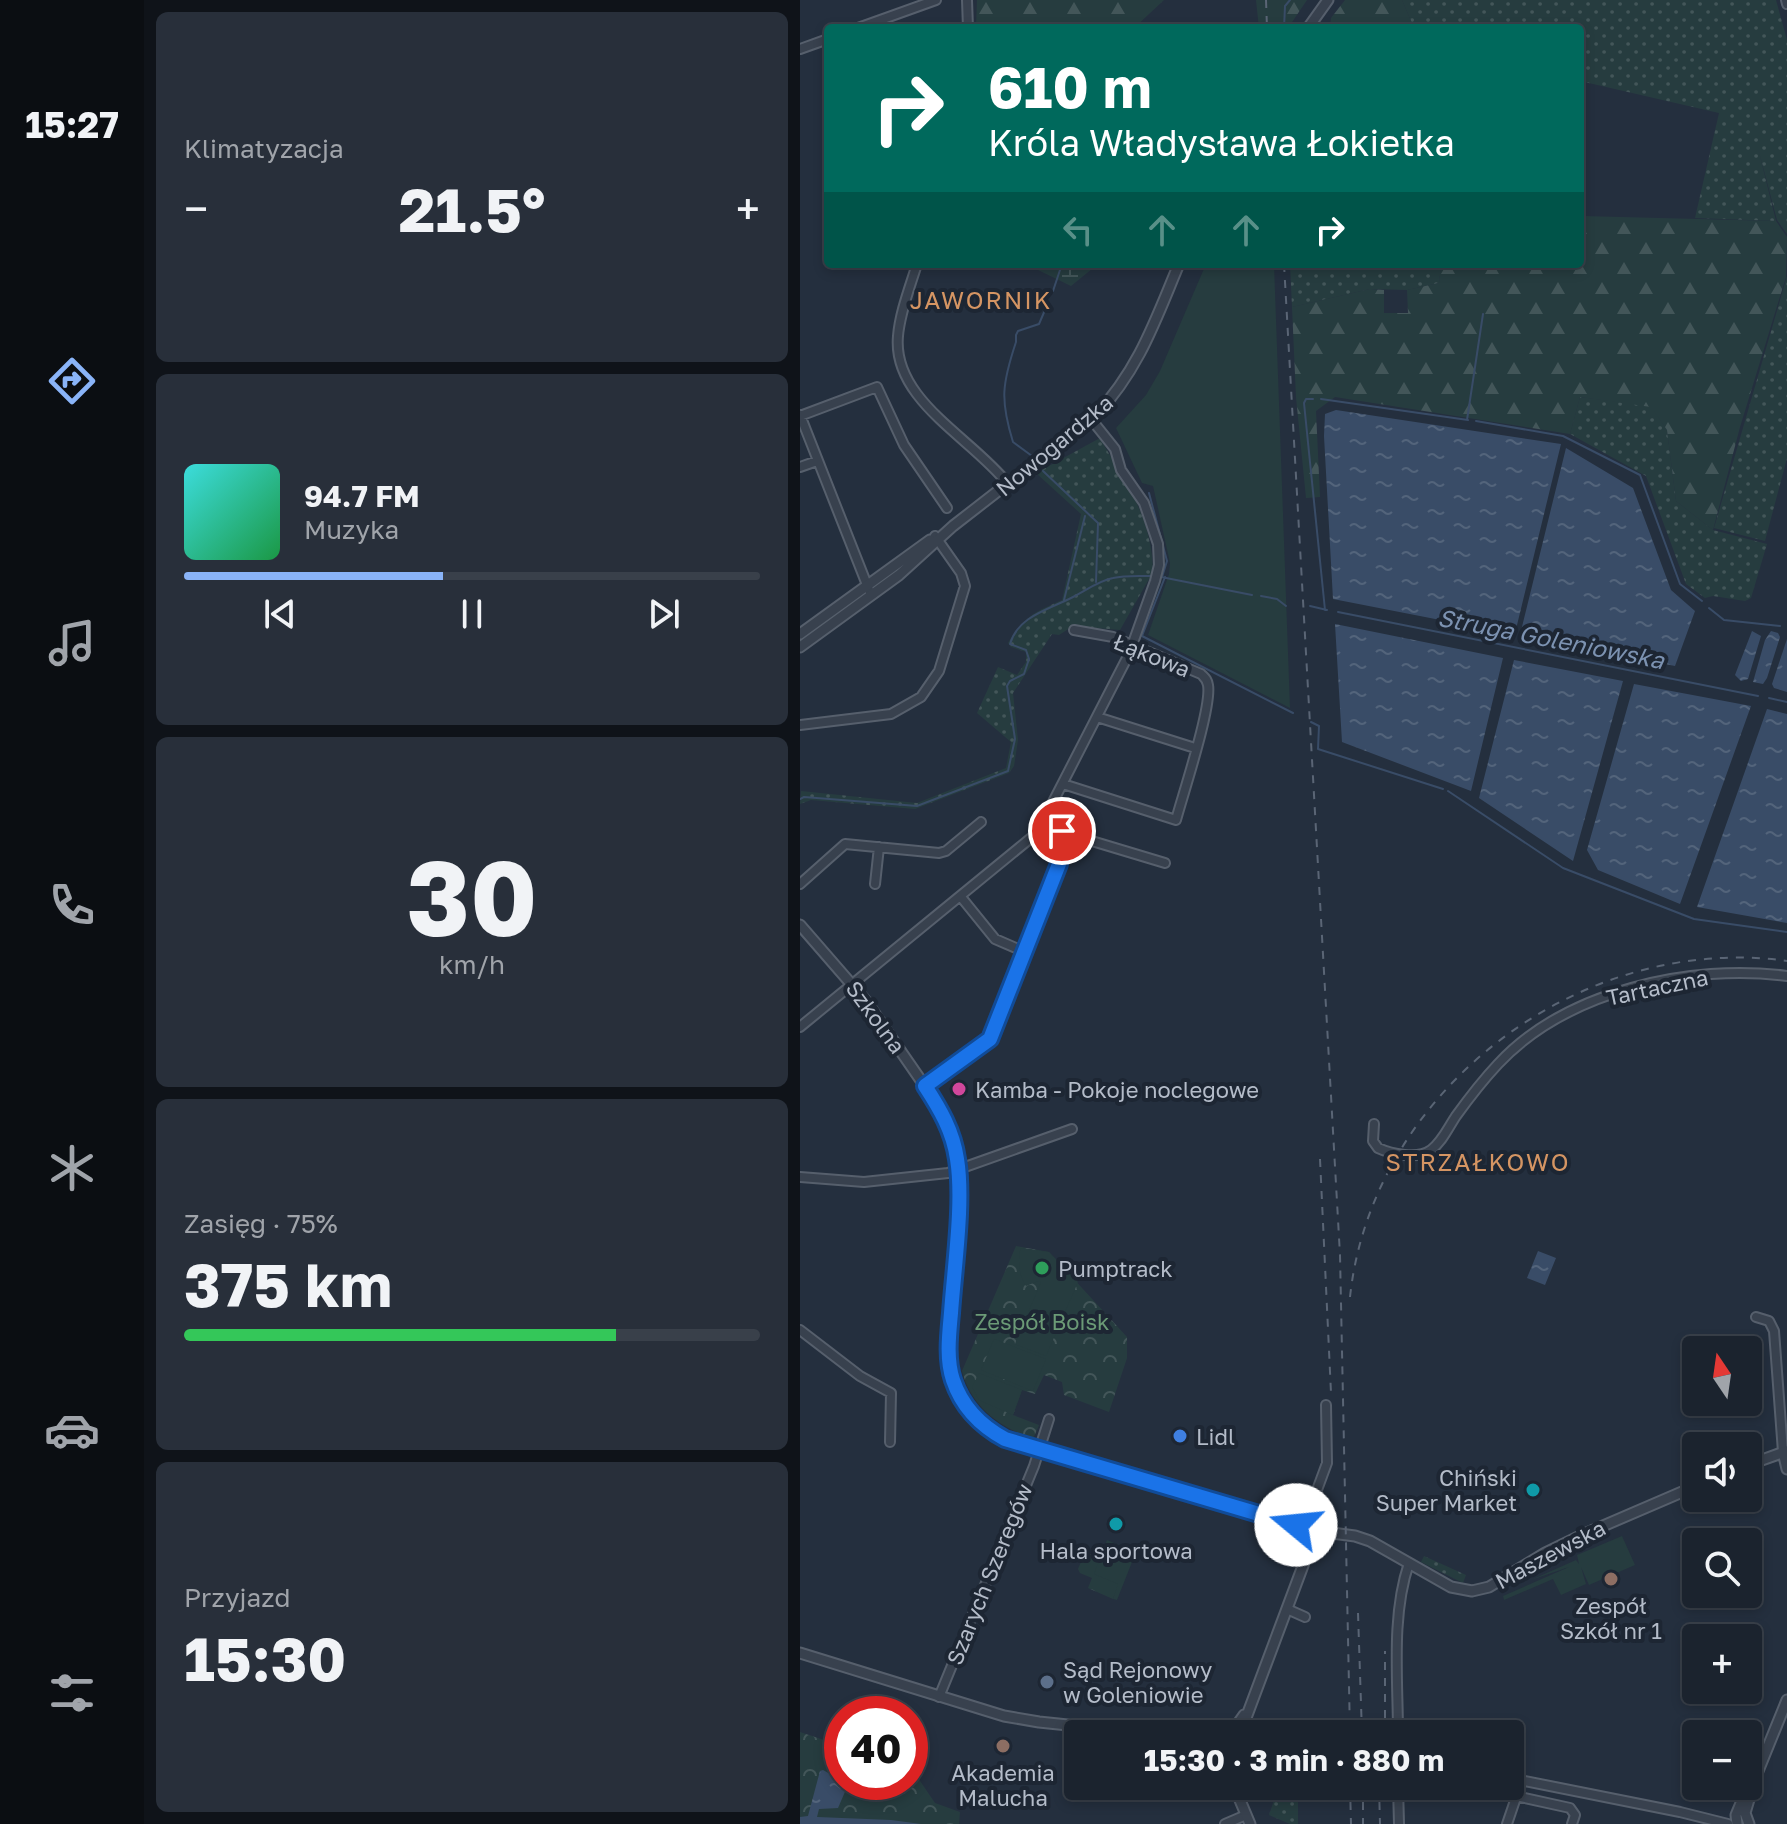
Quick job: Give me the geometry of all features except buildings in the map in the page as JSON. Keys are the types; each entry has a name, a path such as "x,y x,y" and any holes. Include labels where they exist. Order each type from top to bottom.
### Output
{"street":[{"path":"869,24 936,0"},
{"path":"967,0 968,24"},
{"path":"1311,24 1328,0"},
{"path":"800,49 824,40"},
{"path":"916,268 898,337 898,358 903,374 919,398 987,458 1008,484"},
{"name":"Nowogardzka","path":"800,647 1091,419 1115,394 1137,362 1177,268"},
{"path":"869,590 800,416 877,387 904,445 947,508"},
{"path":"800,1027 1028,842 1042,826 1132,646 1155,581 1159,565 1158,544 1144,503 1121,470 1115,449 1091,419"},
{"path":"800,467 817,461"},
{"path":"800,725 891,714 908,707 931,686 939,671 965,586 961,573 937,538"},
{"name":"Nowogardzka","path":"800,634 869,590"},
{"name":"Łąkowa","path":"1074,630 1113,637 1201,674 1207,680 1208,691 1195,748"},
{"path":"1063,784 1176,820 1195,748 1097,717"},
{"path":"800,884 845,844 942,853 981,822"},
{"path":"1042,826 1165,863"},
{"path":"925,1086 990,1039 1059,864 1057,846 1062,831"},
{"path":"875,884 879,847"},
{"path":"961,897 995,939 1025,952"},
{"name":"Szkolna","path":"800,925 853,984 925,1086 950,1131 958,1169 948,1352 952,1378 966,1407 984,1426 1005,1439 1038,1451 1316,1531"},
{"name":"Tartaczna","path":"1374,1124 1373,1141 1378,1148 1412,1155 1427,1153 1438,1144 1487,1076 1509,1053 1536,1032 1569,1013 1635,987 1680,977 1736,973 1787,976"},
{"path":"800,1177 864,1182 946,1173 1072,1129"},
{"path":"1756,1317 1769,1321 1774,1331 1787,1469"},
{"path":"800,1330 860,1376 891,1393 890,1442"},
{"path":"1243,1720 1316,1531 1314,1511 1317,1490 1327,1463 1326,1405"},
{"name":"Szarych Szeregów","path":"939,1697 1049,1419"},
{"path":"1762,1460 1785,1452"},
{"name":"Maszewska","path":"1316,1531 1359,1537 1451,1587 1465,1591 1482,1589 1582,1535 1682,1492"},
{"path":"1398,1720 1398,1637 1409,1563"},
{"path":"1287,1609 1305,1617"},
{"path":"800,1653 939,1697 1025,1720 1064,1724"},
{"path":"1744,1823 1756,1776 1787,1700"},
{"path":"1524,1780 1728,1824"},
{"path":"1524,1798 1570,1808 1575,1815 1572,1824"},
{"path":"1225,1824 1248,1820 1241,1800"},
{"path":"1398,1800 1399,1824"},
{"path":"1507,1824 1515,1800"}],"green space":[{"path":"977,0 1164,0 1138,24 976,24"},
{"path":"1256,0 1307,0 1291,24 1259,24"},
{"path":"1345,0 1402,0 1412,24 1330,24 1331,18"},
{"path":"1402,0 1776,0 1787,40 1787,234 1777,220 1758,148 1776,221 1695,218 1719,113 1584,82 1584,24 1412,24"},
{"path":"1584,216 1776,221 1787,237 1786,277 1740,427 1713,530 1676,501 1667,430 1651,407 1580,397 1570,434 1335,397 1316,411 1320,497 1306,498 1296,397 1292,307 1370,289 1384,290 1384,313 1408,313 1407,290 1439,283 1441,268 1584,268"},
{"path":"1034,268 1093,268 1071,286"},
{"path":"1204,268 1274,268 1290,708 1148,635 1170,563 1153,486 1142,483 1116,428 1146,395 1160,371"},
{"path":"1290,268 1441,268 1439,283 1407,290 1370,289 1292,307"},
{"path":"1787,276 1787,458 1765,541 1714,528"},
{"path":"1580,397 1651,406 1667,430 1676,501 1713,530 1767,544 1751,598 1745,601 1713,596 1705,598 1686,584 1646,476 1570,434"},
{"path":"1100,438 1143,517 1152,552 1153,572 1120,630 1073,626 1059,635 1052,634 1013,693 1018,740 1014,766 1009,773 915,809 811,800 800,804 801,791 917,803 1006,768 1011,742 977,713 998,667 1017,675 1026,662 1026,652 1008,643 1019,627 1030,616 1062,600 1081,514 1036,473"},
{"name":"Zespół Boisk","path":"1016,1246 1049,1252 1127,1337 1127,1358 1109,1412 1064,1395 1062,1382 1044,1375 1035,1394 1022,1390 1013,1415 1039,1425 1033,1439 988,1414 973,1395 962,1371"},
{"path":"1021,1248 1049,1252 1078,1282 1046,1356 1015,1344 1041,1282 1026,1286 1019,1267"},
{"path":"994,1339 1046,1359 1033,1391 981,1370"},
{"path":"979,1373 1022,1390 1013,1415 979,1400 972,1387"},
{"path":"1622,1536 1635,1565 1589,1585 1581,1567 1586,1584 1561,1595 1553,1579 1504,1600 1503,1596 1569,1567 1531,1580 1576,1560 1579,1564 1577,1555"},
{"path":"1107,1540 1136,1552 1117,1600 1113,1599 1118,1584 1094,1574"},
{"path":"1084,1555 1101,1557 1095,1574 1119,1584 1113,1599 1088,1588 1092,1578 1078,1569"},
{"path":"1424,1556 1466,1575 1463,1583 1421,1562"},
{"path":"800,1732 824,1740 824,1800 928,1800 928,1793 935,1803 960,1812 959,1824 800,1824"},
{"path":"1274,1800 1298,1800 1298,1824 1269,1815"}],"water":[{"path":"1336,410 1561,444 1517,625 1512,634 1333,599 1324,436 1325,414"},
{"path":"1566,448 1633,488 1671,590 1695,611 1675,666 1520,635"},
{"path":"1335,624 1503,658 1471,791 1342,742"},
{"path":"1752,631 1761,636 1748,679 1741,681 1735,675"},
{"path":"1771,631 1780,637 1767,678 1763,684 1753,682 1765,640"},
{"path":"1787,639 1787,692 1774,688 1772,684"},
{"path":"1514,660 1623,681 1573,861 1479,798"},
{"path":"1634,684 1751,706 1680,904 1598,870 1587,850"},
{"path":"1767,709 1787,714 1787,923 1697,907"},
{"path":"1538,1251 1556,1258 1545,1285 1527,1278"},
{"path":"820,1771 824,1771 824,1800 841,1800 838,1808 819,1809 817,1817 921,1824 800,1824 800,1817 808,1816"}],"waterway":[{"path":"1284,24 1285,6 1290,0"},
{"path":"1053,291 1061,268"},
{"path":"1032,456 1013,442 1004,392 1016,335 1018,331 1039,324 1045,310"},
{"path":"1467,420 1483,314"},
{"path":"1313,399 1306,399 1304,403 1325,610"},
{"path":"1321,399 1468,420"},
{"path":"1476,421 1563,436 1640,475 1680,584 1702,601"},
{"path":"1043,471 1098,523 1096,582"},
{"path":"1149,493 1167,561 1162,577"},
{"path":"1064,600 1085,516"},
{"name":"Struga Goleniowska","path":"800,799 917,806 1008,771 1015,739 1007,686 1024,674 1029,659 1026,650 1010,644 1014,634 1036,614 1102,581 1122,576 1151,576"},
{"name":"Struga Goleniowska","path":"1161,577 1252,595"},
{"path":"1165,577 1142,636 1293,713"},
{"name":"Struga Goleniowska","path":"1261,596 1277,599 1286,606"},
{"name":"Struga Goleniowska","path":"1310,606 1327,610"},
{"path":"1709,608 1724,620 1780,626"},
{"name":"Struga Goleniowska","path":"1338,612 1758,696"},
{"name":"Struga Goleniowska","path":"1769,698 1787,702"},
{"path":"1311,722 1319,726 1318,749 1443,789"},
{"path":"1448,791 1563,868 1694,919 1787,932"}],"railway":[{"path":"1266,0 1267,24"},
{"path":"1284,268 1340,1255 1350,1720"},
{"path":"1350,1297 1367,1222 1399,1153 1444,1092 1500,1040 1564,1000 1635,972 1710,959 1787,961"},
{"path":"1320,1159 1331,1393"},
{"path":"1358,1613 1362,1720"},
{"path":"1385,1651 1385,1720"},
{"path":"1350,1800 1351,1824"},
{"path":"1363,1800 1363,1824"},
{"path":"1379,1800 1380,1824"}],"place":[{"name":"Kamba - Pokoje noclegowe","path":"959,1089"},
{"name":"Pumptrack","path":"1042,1268"},
{"name":"Lidl","path":"1180,1436"},
{"name":"Chiński Super Market","path":"1533,1490"},
{"name":"Hala sportowa","path":"1116,1524"},
{"name":"Zespół Szkół nr 1","path":"1611,1579"},
{"name":"Sąd Rejonowy w Goleniowie","path":"1047,1682"},
{"name":"Akademia Malucha","path":"1003,1746"}],"district":[{"name":"JAWORNIK","path":"981,299"},
{"name":"STRZAŁKOWO","path":"1478,1161"}],"route":[{"path":"1062,831 1057,846 1059,864 995,1031 982,1047 925,1086 946,1121 958,1162 948,1352 952,1378 966,1407 993,1433 1005,1439 1296,1525"}]}
